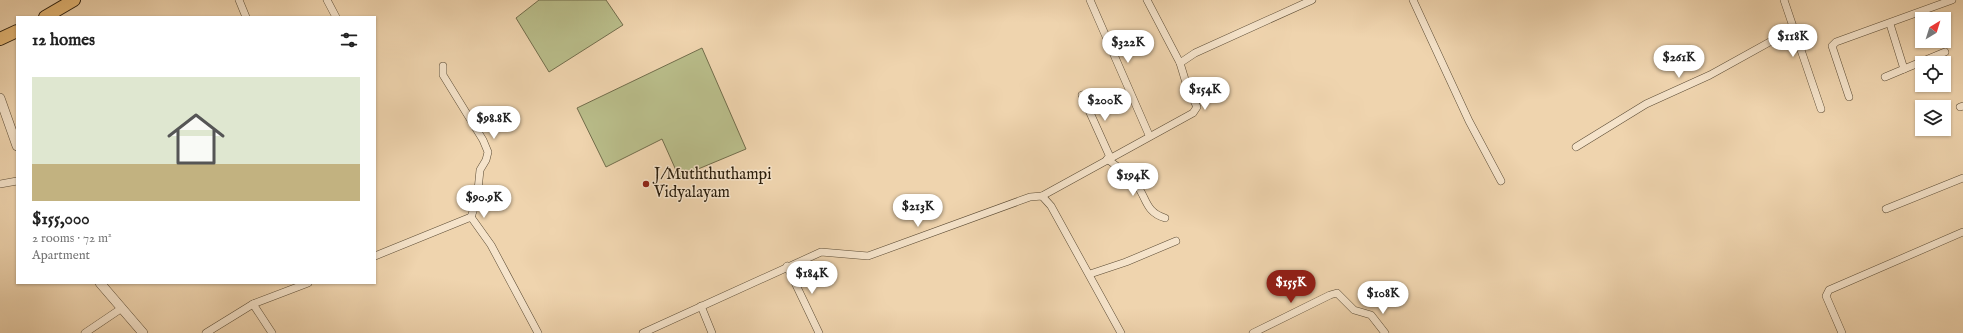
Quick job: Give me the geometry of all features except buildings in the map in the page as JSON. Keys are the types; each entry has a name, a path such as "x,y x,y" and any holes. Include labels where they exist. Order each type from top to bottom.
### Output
{"main road":[{"path":"47,16 74,0"},
{"path":"0,39 16,31"}],"street":[{"path":"239,0 246,16"},
{"path":"328,0 336,16"},
{"path":"1090,0 1149,135"},
{"path":"643,333 821,252 868,256 1030,197 1042,196 1195,110 1196,107 1187,86 1180,62 1147,0"},
{"path":"1180,62 1195,53 1312,0"},
{"path":"1413,0 1468,121 1501,181"},
{"path":"1784,0 1821,109"},
{"path":"1849,97 1832,46 1836,42 1890,24 1952,0"},
{"path":"1890,24 1904,69"},
{"path":"1576,147 1646,104 1710,75 1793,29"},
{"path":"1886,77 1946,52"},
{"path":"376,256 471,217 477,200 480,170 486,160 488,152 483,140 443,75 443,66"},
{"path":"1082,95 1109,158 1136,184 1152,212 1165,218"},
{"path":"0,98 16,143"},
{"path":"1886,208 1963,178"},
{"path":"0,184 16,181"},
{"path":"1042,196 1051,206 1090,274 1121,333"},
{"path":"471,217 491,245 538,333"},
{"path":"1842,333 1826,296 1830,290 1963,232"},
{"path":"1090,274 1126,262 1176,241"},
{"path":"788,266 819,333"},
{"path":"101,284 143,333"},
{"path":"206,333 253,304 305,284"},
{"path":"1252,333 1337,293 1354,310 1371,315 1385,333"},
{"path":"253,304 272,333"},
{"path":"701,306 712,333"},
{"path":"86,333 122,308"}],"green space":[{"path":"539,0 606,0 623,25 549,72 516,18"},
{"path":"702,48 746,149 679,177 662,139 606,167 577,108"}],"place":[{"name":"J/Muththuthampi Vidyalayam","path":"646,184"}]}
